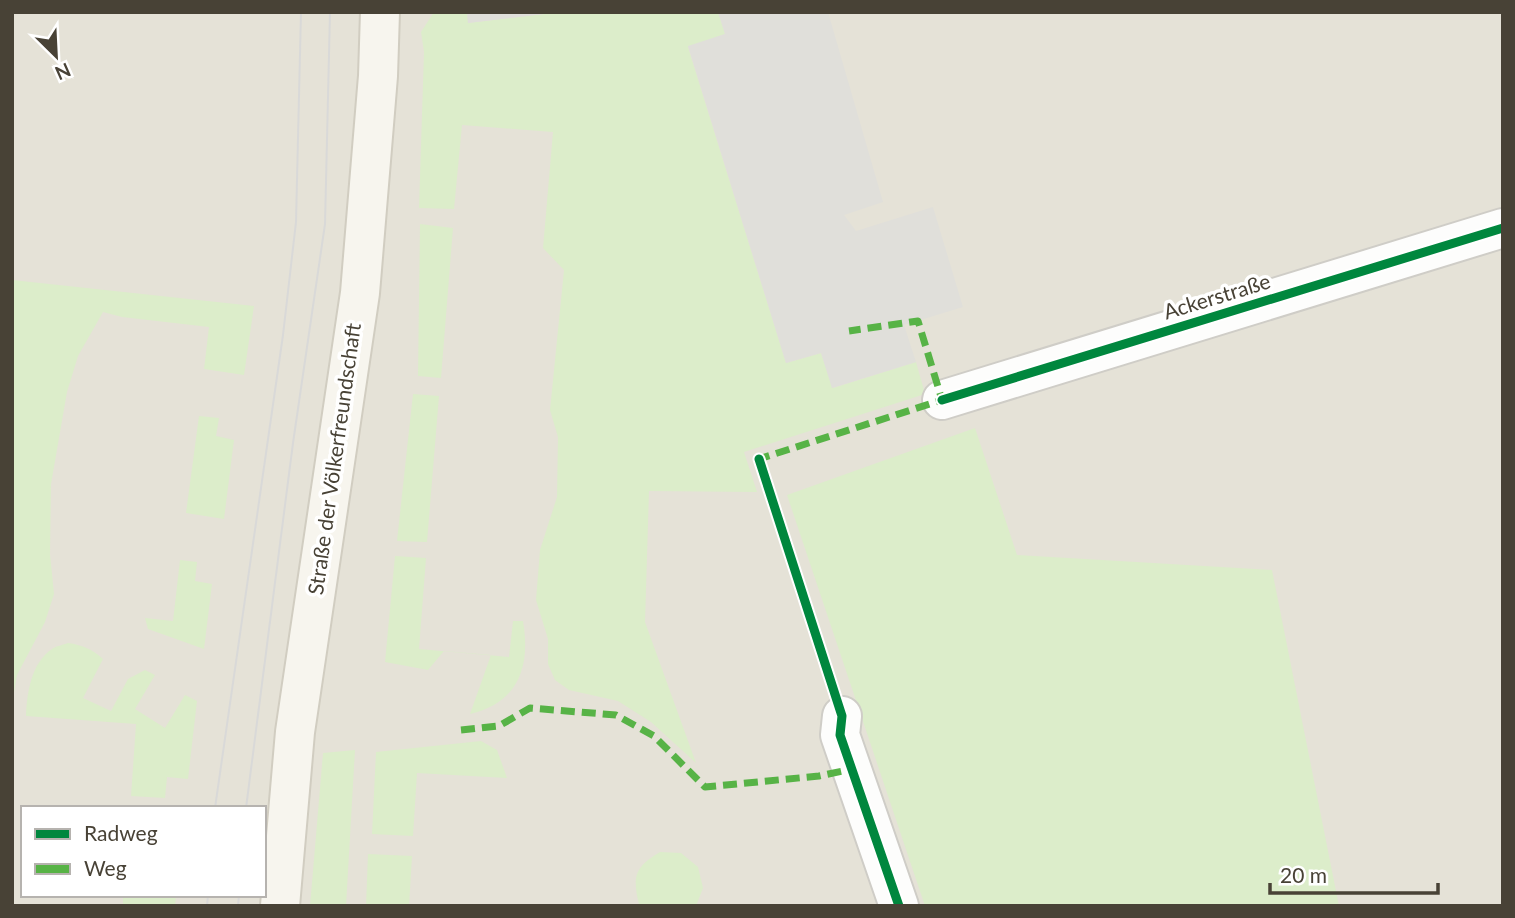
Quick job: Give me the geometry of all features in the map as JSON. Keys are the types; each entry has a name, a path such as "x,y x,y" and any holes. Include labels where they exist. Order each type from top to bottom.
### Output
{"main road":[{"name":"Straße der Völkerfreundschaft","path":"280,906 297,719 360,293 378,76 380,12"}],"street":[{"name":"Ackerstraße","path":"942,400 1503,229"},
{"path":"842,716 840,735 899,906"}],"shaded area":[{"path":"12,12 1503,12 1503,906 12,906"},
{"path":"467,12 561,12 468,23"},
{"path":"718,12 828,12 883,202 844,215 856,231 933,207 963,307 904,325 916,362 832,388 821,353 786,363 688,46 725,34"}],"green space":[{"path":"434,12 467,12 468,23 561,12 718,12 725,34 688,47 786,363 821,353 833,388 916,362 925,394 744,452 757,492 649,491 645,622 696,763 651,722 618,701 569,690 555,680 548,664 548,639 536,600 540,550 557,497 558,437 550,410 564,270 543,248 553,132 462,125 454,209 419,208 424,52 421,32"},
{"path":"420,224 453,228 441,378 418,376"},
{"path":"12,280 254,306 244,375 204,369 209,327 122,317 103,312 78,356 67,392 51,484 50,554 54,594 45,622 17,675 12,704"},
{"path":"413,394 439,396 427,542 397,541"},
{"path":"199,416 219,418 216,436 234,440 224,519 186,513"},
{"path":"975,428 1017,555 1272,570 1339,906 925,906 787,495"},
{"path":"395,556 426,558 419,649 444,651 428,670 385,662"},
{"path":"180,560 197,562 195,581 212,584 204,649 148,629 145,618 173,621"},
{"path":"513,621 523,621 525,653 517,681 500,701 470,714 491,655 509,657"},
{"path":"68,643 87,648 103,659 83,698 111,711 128,679 145,670 155,675 135,709 165,728 185,695 197,701 188,779 167,777 165,798 131,796 136,724 26,716 29,688 39,662 52,649"},
{"path":"481,741 497,750 507,778 417,773 413,836 372,834 376,752"},
{"path":"355,750 346,906 310,906 323,753"},
{"path":"660,852 681,853 698,867 703,888 696,906 639,904 636,886 638,873 645,863"},
{"path":"368,854 412,856 409,906 366,906"},
{"path":"123,897 176,897 175,906 123,906"}],"tram line":[{"path":"215,806 283,335 296,222 301,12"},
{"path":"246,806 293,443 325,224 330,12"},
{"path":"207,906 208,897"},
{"path":"238,906 239,897"}],"marked path":[{"path":"760,462 759,459 942,400 918,321 849,331"},
{"path":"461,730 499,726 530,708 616,715 654,736 705,787 819,776 852,769"}],"cycle path":[{"path":"942,400 1503,228"},
{"path":"759,459 842,716 840,735 899,906"}]}
